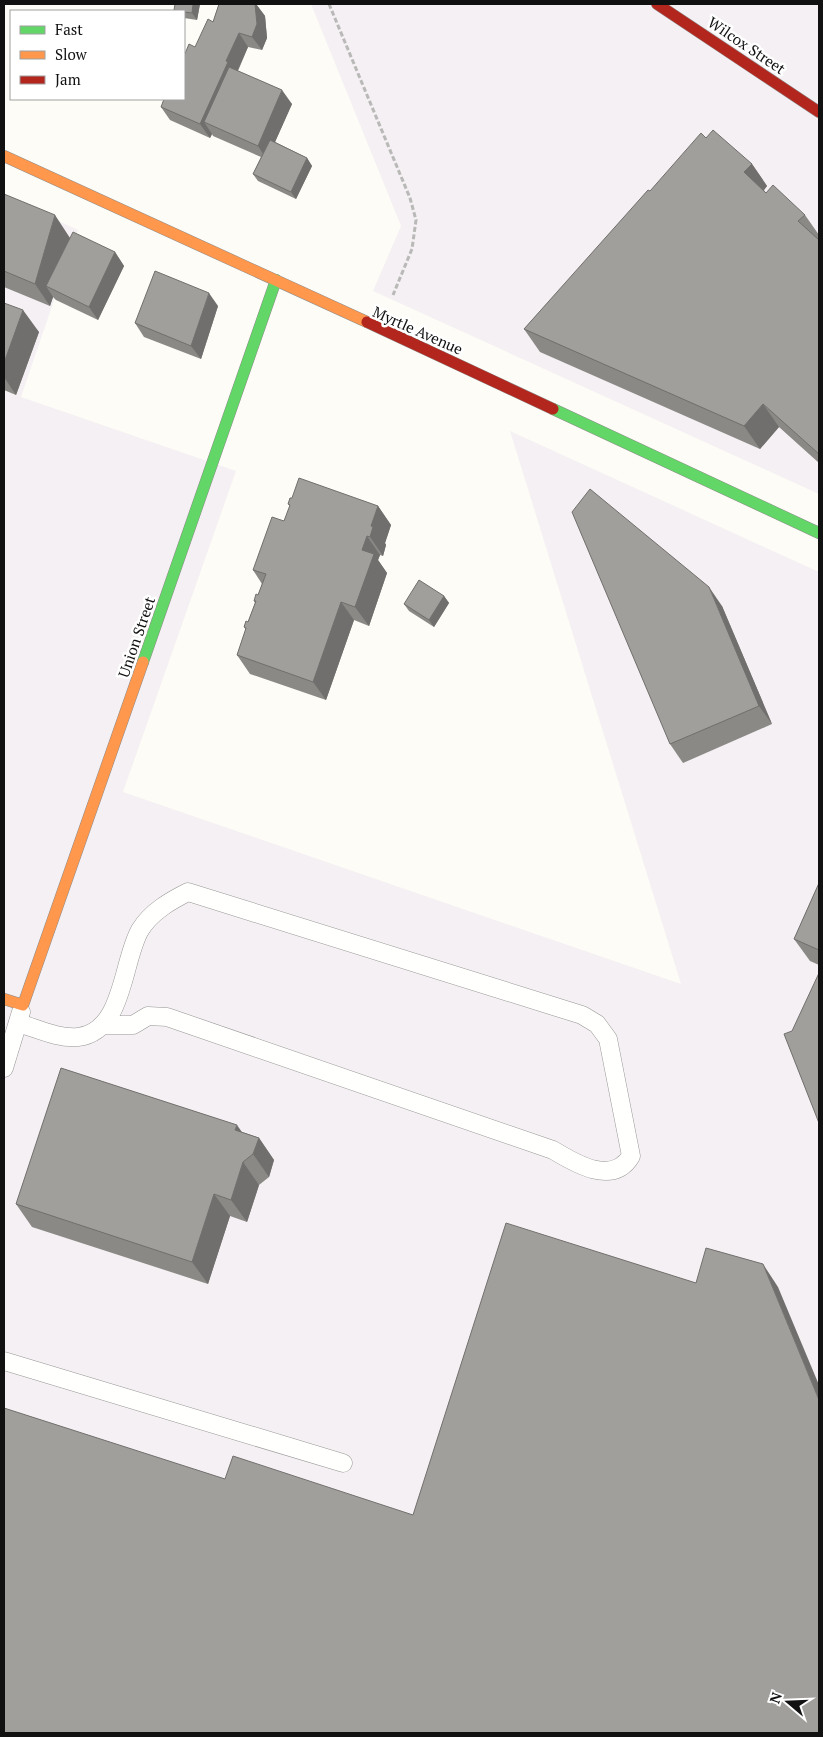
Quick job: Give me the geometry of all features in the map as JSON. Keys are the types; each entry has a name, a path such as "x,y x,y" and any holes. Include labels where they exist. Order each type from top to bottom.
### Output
{"street":[{"name":"Wilcox Street","path":"657,4 819,112"},
{"name":"Myrtle Avenue","path":"4,156 276,280 819,533"},
{"name":"Union Street","path":"23,1005 276,280"},
{"path":"4,999 23,1005"}],"lane":[{"path":"18,1023 61,1035 77,1037 90,1034 102,1025 111,1012 122,985 139,931 146,921 159,910 188,892 568,1010 597,1024 608,1039 631,1156 626,1165 618,1169 607,1171 592,1170 567,1159 553,1150 168,1017 148,1016 133,1025 102,1025"},
{"path":"4,1068 23,1005"},
{"path":"4,1362 343,1463"}],"path":[{"path":"329,4 410,198 416,220 412,249 380,330"}],"shaded area":[{"path":"311,4 819,4 819,494 373,291 401,226"},
{"path":"4,196 78,230 21,397 236,471 123,792 681,984 510,431 819,572 819,1733 4,1733"}],"building":[{"path":"175,4 193,4 192,13 185,12 185,10 174,10"},
{"path":"219,4 255,4 257,24 252,37 239,33 200,124 161,107 164,100 185,100 185,54 189,44 195,47 208,19 213,22"},
{"path":"229,67 282,90 258,146 204,122"},
{"path":"713,130 752,164 744,172 766,193 773,185 805,215 798,221 819,240 819,454 763,404 744,426 524,329 701,133 706,138"},
{"path":"270,140 307,158 291,192 253,174"},
{"path":"4,194 55,215 35,284 4,271"},
{"path":"73,232 115,252 89,307 46,286"},
{"path":"155,271 209,293 191,346 135,323"},
{"path":"4,303 23,310 4,363"},
{"path":"299,478 378,506 371,526 373,527 370,537 367,536 362,550 374,554 355,607 341,602 313,682 237,655 246,628 244,627 246,621 248,622 256,601 254,601 256,594 258,595 266,574 253,570 272,517 284,521 290,505 288,504 290,498 292,498"},
{"path":"590,489 709,587 759,706 670,744 572,512"},
{"path":"419,580 444,596 429,620 404,604"},
{"path":"819,883 819,950 794,939"},
{"path":"819,973 819,1123 784,1034 792,1031"},
{"path":"61,1068 237,1125 235,1130 259,1138 253,1154 243,1162 231,1200 214,1194 192,1262 16,1204"},
{"path":"506,1223 696,1283 706,1248 763,1264 819,1400 819,1733 4,1733 4,1408 225,1479 233,1456 413,1515"}],"traffic: fast":[{"path":"143,662 276,280"},
{"path":"553,409 819,533"}],"traffic: slow":[{"path":"4,156 367,322"},
{"path":"4,999 23,1005 143,662"}],"traffic: jam":[{"path":"657,4 819,112"},
{"path":"367,322 553,409"}]}
